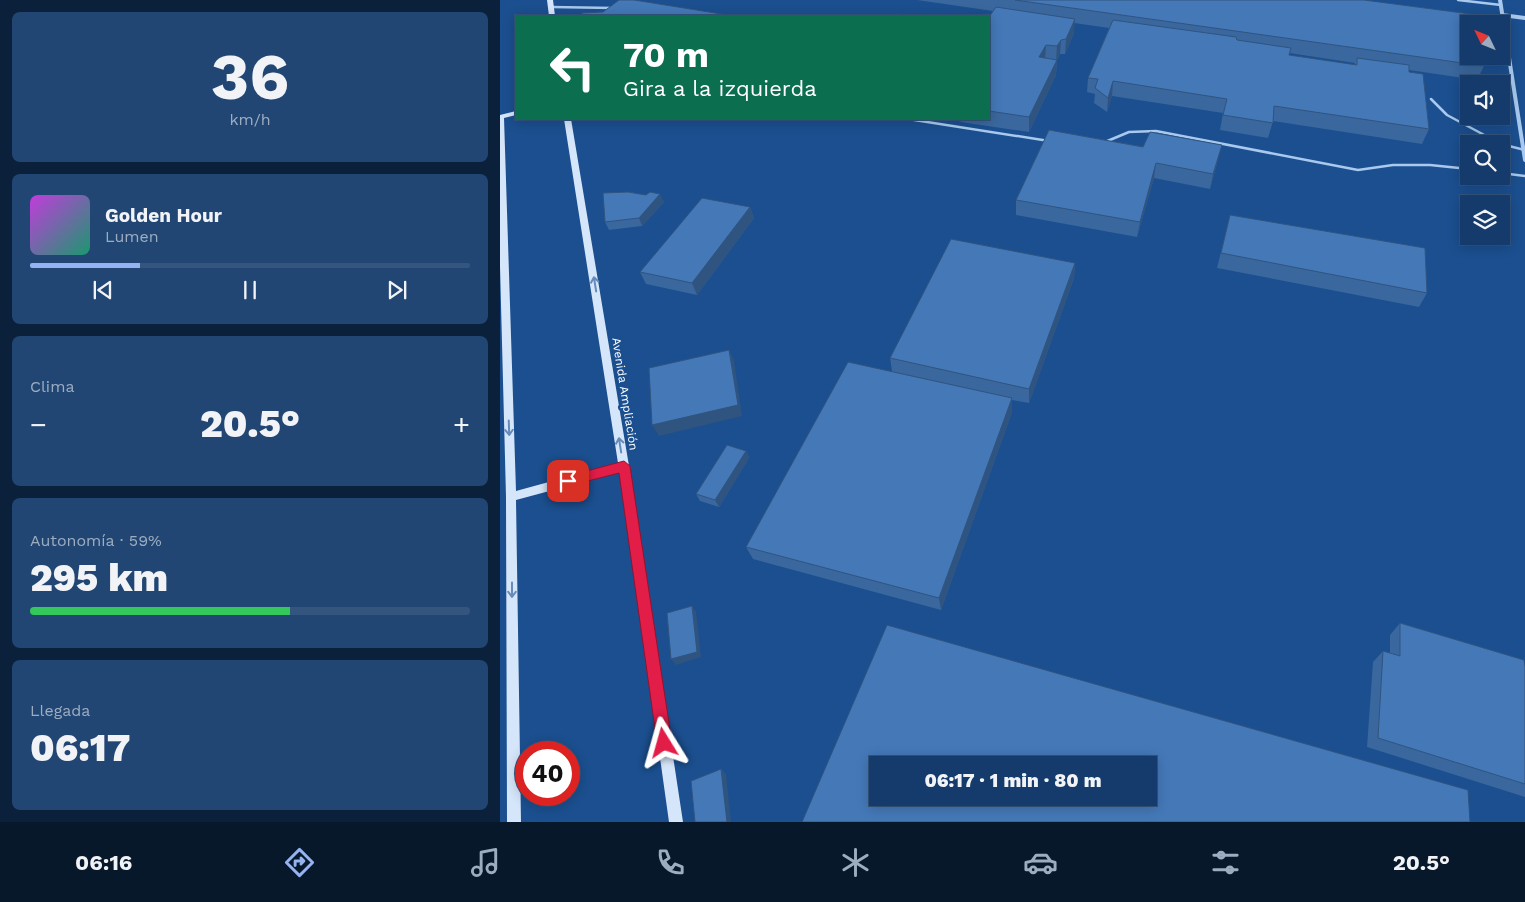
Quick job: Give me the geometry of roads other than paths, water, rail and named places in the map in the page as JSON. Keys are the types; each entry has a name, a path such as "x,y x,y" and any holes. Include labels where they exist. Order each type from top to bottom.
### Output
{"street":[{"path":"1500,0 1502,15"},
{"path":"1510,16 1525,18"},
{"path":"1510,62 1525,150 1525,160"},
{"path":"514,822 511,496 500,117 515,113"},
{"name":"Avenida Ampliación","path":"568,120 624,466 676,822"},
{"path":"511,496 624,466"}],"lane":[{"path":"1458,0 1501,5"},
{"path":"550,3 618,8"},
{"path":"1431,100 1447,115 1484,135"},
{"path":"915,120 1058,142"},
{"path":"1100,145 1118,134 1132,130 1156,131 1358,170 1393,165 1430,164 1460,168"},
{"path":"1510,146 1525,150"},
{"path":"1510,174 1525,176"}]}
